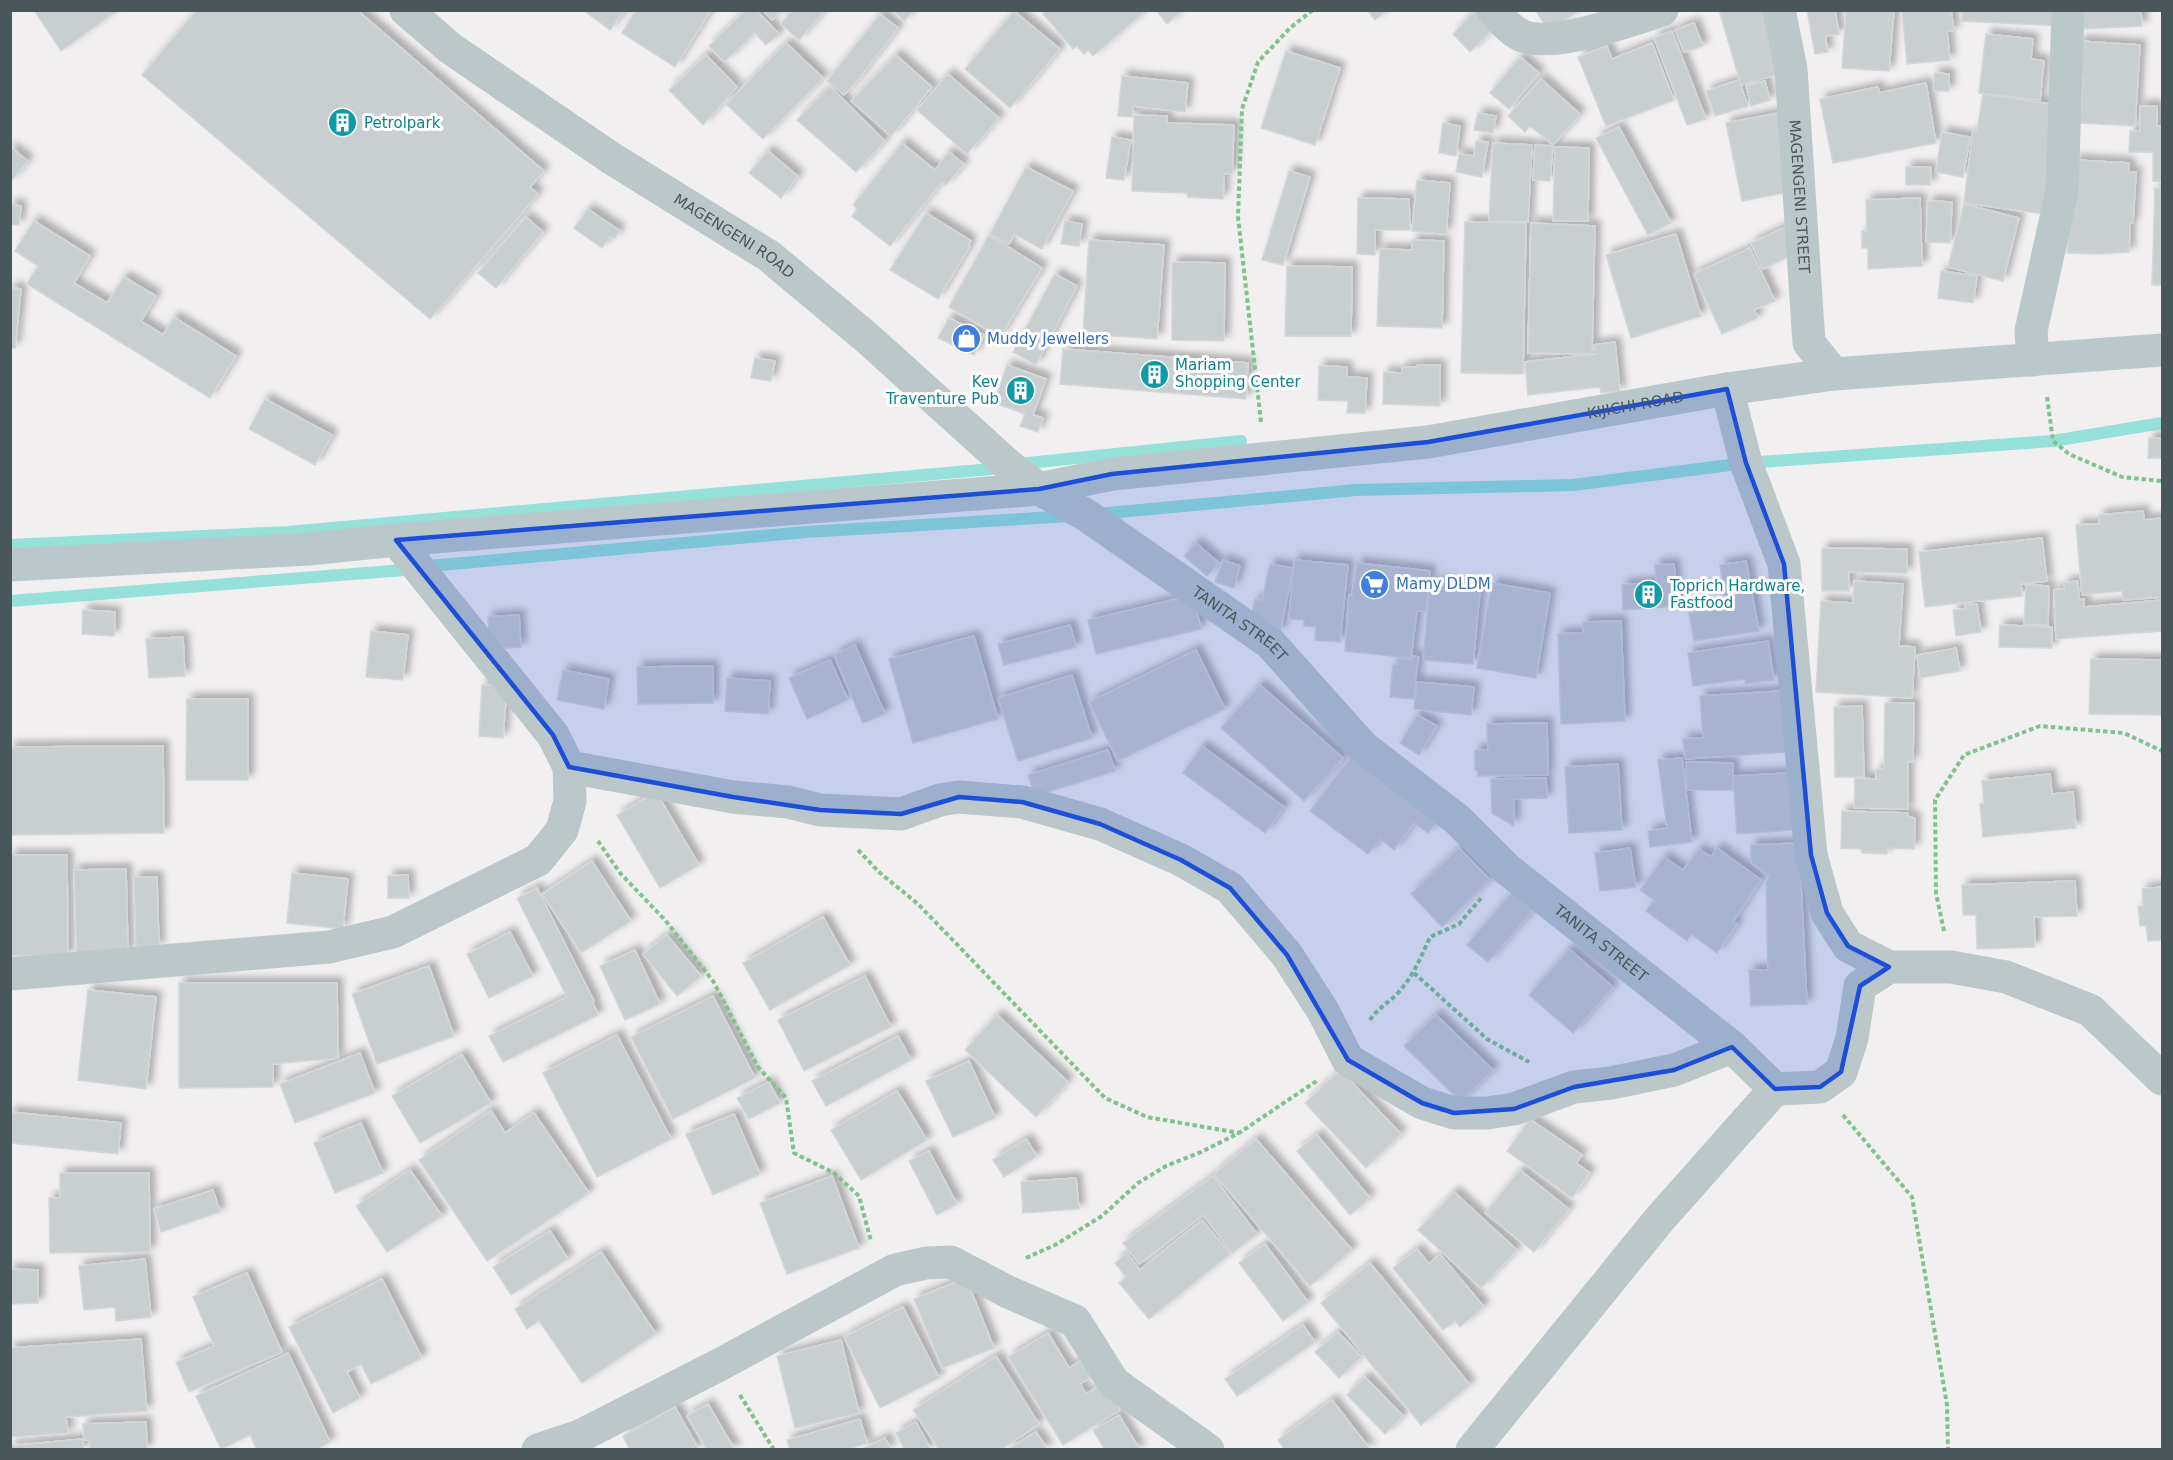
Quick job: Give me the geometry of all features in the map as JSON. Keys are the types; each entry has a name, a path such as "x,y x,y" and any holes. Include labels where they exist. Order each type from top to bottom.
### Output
{"street":[{"name":"MAGENGENI ROAD","path":"406,10 450,48 611,158 769,256 866,337 1008,465 1039,489"},
{"path":"1493,10 1518,35 1542,40 1586,33 1662,10"},
{"name":"MAGENGENI STREET","path":"1779,10 1791,69 1809,343 1834,374"},
{"path":"2039,359 2031,331 2062,191 2068,10"},
{"name":"KIJICHI ROAD","path":"10,565 309,549 396,540 1039,489 1112,474 1428,442 1727,389 1834,374 2163,351"},
{"path":"1727,389 1746,463 1784,564 1811,855 1827,913 1848,946 1889,967 1951,967 2006,977 2090,1010 2163,1079"},
{"name":"TANITA STREET","path":"1039,489 1086,516 1270,643 1363,747 1458,820 1507,869 1732,1047 1774,1089"},
{"path":"10,974 329,947 393,932 538,860 562,830 570,801 569,768 554,735 396,540"},
{"path":"569,768 733,797 788,802 820,810 901,814 940,800 959,797 1022,802 1100,824 1181,860 1230,888 1287,955 1323,1011 1348,1060 1422,1103 1454,1113 1487,1113 1514,1109 1574,1087 1611,1083 1674,1070 1732,1047"},
{"path":"1472,1449 1658,1221 1774,1089 1820,1086 1841,1072 1852,1038 1860,986 1889,967"},
{"path":"538,1449 580,1436 721,1364 895,1270 926,1263 951,1262 1008,1292 1075,1321 1114,1383 1208,1449"}],"path":[{"path":"1265,459 1238,217 1242,109 1258,62 1290,28 1314,10"},
{"path":"2039,359 2053,441 2068,454 2122,477 2163,481"},
{"path":"1951,967 1936,893 1935,800 1964,755 2040,726 2124,733 2163,751"},
{"path":"570,801 621,873 665,920 712,981 758,1067 786,1098 794,1154 834,1173 859,1196 872,1240 858,1256 895,1270"},
{"path":"820,810 880,873 918,904 940,926 1105,1098 1147,1117 1239,1133"},
{"path":"974,1274 1018,1262 1055,1245 1102,1216 1138,1183 1166,1166 1239,1133 1348,1060 1360,1045 1373,1016 1397,994 1414,973 1430,937 1459,924 1507,869"},
{"path":"1414,973 1487,1039 1574,1087"},
{"path":"1820,1086 1912,1197 1945,1394 1948,1449"},
{"path":"721,1364 774,1449"}],"highlighted area":[{"path":"1727,389 1746,463 1784,564 1811,855 1827,913 1848,946 1889,967 1860,986 1841,1072 1820,1087 1775,1089 1732,1047 1674,1070 1574,1087 1514,1109 1454,1113 1422,1103 1348,1060 1287,955 1230,888 1181,860 1100,824 1022,802 959,797 901,814 820,810 733,797 569,767 553,735 396,540 1039,489 1112,474 1428,442"}],"building":[{"path":"34,10 118,10 61,51"},
{"name":"Petrolpark","path":"197,10 357,10 544,171 530,187 538,194 430,319 142,75"},
{"path":"583,10 625,10 610,30"},
{"path":"636,10 711,10 675,67 622,33"},
{"path":"746,10 756,10 779,34 766,45 755,33 724,62 709,46"},
{"path":"762,10 780,10 772,20"},
{"path":"793,10 825,10 799,40 781,24"},
{"path":"892,10 914,10 904,21"},
{"path":"1046,10 1140,10 1143,13 1093,56 1088,50 1084,54 1077,46 1073,49 1043,14"},
{"path":"1156,10 1182,10 1167,24"},
{"path":"1367,10 1387,10 1375,20"},
{"path":"1476,10 1482,10 1496,26 1470,52 1453,34"},
{"path":"1535,10 1580,10 1549,31"},
{"path":"1719,10 1768,10 1786,72 1741,85"},
{"path":"1807,10 1835,10 1839,34 1825,36 1828,52 1815,54"},
{"path":"1846,10 1894,10 1889,71 1842,68"},
{"path":"1902,10 1951,10 1954,31 1947,31 1950,60 1907,64"},
{"path":"1962,10 2062,10 2061,26 1962,21"},
{"path":"2141,10 2142,26 2084,29 2083,12"},
{"path":"1014,11 1060,49 1010,108 965,69"},
{"path":"880,14 898,28 844,95 827,81"},
{"path":"1694,23 1703,46 1684,52 1675,30"},
{"path":"1672,31 1706,119 1687,125 1654,38"},
{"path":"1986,34 2033,39 2031,59 2044,61 2040,100 1979,93"},
{"path":"2079,41 2140,45 2135,126 2080,123 2083,76 2077,76"},
{"path":"786,43 823,78 763,139 726,104"},
{"path":"1652,43 1674,100 1606,126 1578,57 1607,46 1612,59"},
{"path":"1286,51 1340,68 1315,145 1261,128"},
{"path":"706,55 737,87 703,125 669,90"},
{"path":"896,55 932,87 891,136 851,101"},
{"path":"1520,57 1539,73 1509,109 1490,93"},
{"path":"1934,73 1949,74 1949,91 1934,91"},
{"path":"948,74 999,118 967,154 917,110"},
{"path":"1122,76 1188,83 1185,112 1133,106 1132,117 1118,116"},
{"path":"1541,79 1580,114 1553,145 1530,126 1525,132 1508,116"},
{"path":"1739,80 1748,106 1715,116 1706,91"},
{"path":"1765,81 1770,100 1751,106 1746,86"},
{"path":"1926,83 1936,143 1833,163 1820,99 1878,87 1879,93"},
{"path":"830,86 885,141 856,172 797,120"},
{"path":"1983,94 2057,105 2051,215 1964,203 1973,131 1977,131"},
{"path":"2140,106 2157,106 2157,126 2162,126 2162,182 2153,181 2153,152 2129,152 2130,131 2140,131"},
{"path":"1478,113 1496,116 1493,133 1474,130"},
{"path":"1779,113 1794,191 1742,201 1726,123"},
{"path":"1134,115 1167,116 1167,123 1234,125 1232,174 1224,174 1223,199 1188,197 1187,193 1132,191"},
{"path":"1443,123 1460,126 1456,156 1439,153"},
{"path":"1619,127 1671,223 1648,235 1596,138"},
{"path":"1942,132 1970,137 1963,177 1936,172"},
{"path":"1112,137 1131,140 1124,180 1106,178"},
{"path":"1476,141 1488,142 1482,177 1456,172 1459,154 1474,156"},
{"path":"902,143 935,170 949,152 964,164 946,185 942,182 890,246 852,216 857,209 853,205"},
{"path":"1493,143 1532,145 1528,222 1489,221"},
{"path":"1535,145 1553,146 1550,181 1533,180"},
{"path":"10,147 28,161 10,182"},
{"path":"1555,147 1589,148 1588,221 1553,221"},
{"path":"768,151 798,176 781,198 749,173"},
{"path":"2074,160 2129,163 2129,172 2136,172 2129,252 2067,253"},
{"path":"1026,167 1073,191 1042,249 1014,234 1009,244 990,234"},
{"path":"1906,167 1931,167 1930,185 1906,185"},
{"path":"1289,171 1310,177 1283,265 1262,260"},
{"path":"1417,180 1450,183 1446,234 1412,231"},
{"path":"2155,188 2162,189 2162,285 2152,285"},
{"path":"1358,198 1409,199 1410,230 1375,230 1375,255 1357,254"},
{"path":"1920,198 1922,266 1868,269 1868,248 1862,248 1862,231 1867,231 1866,200"},
{"path":"1928,201 1952,202 1950,243 1926,242"},
{"path":"10,204 21,206 19,225 10,224"},
{"path":"1964,204 2019,218 2003,281 1948,267"},
{"path":"588,209 620,231 614,239 610,236 602,248 574,228"},
{"path":"926,213 971,241 938,299 890,270"},
{"path":"526,217 543,232 496,288 478,273"},
{"path":"34,221 90,256 74,283 107,303 124,277 156,296 141,321 163,335 174,317 236,356 210,398 27,284 38,266 15,251"},
{"path":"1065,221 1082,224 1079,246 1061,244"},
{"path":"1465,222 1526,223 1523,374 1461,373"},
{"path":"1531,223 1595,226 1592,354 1528,353"},
{"path":"1788,226 1800,251 1763,269 1751,243"},
{"path":"1676,234 1701,316 1631,338 1606,255"},
{"path":"989,235 1042,268 1000,337 949,307"},
{"path":"1089,240 1164,245 1157,339 1083,334"},
{"path":"1412,240 1444,241 1442,328 1377,326 1380,249 1412,250"},
{"path":"1750,248 1775,301 1754,310 1758,318 1722,334 1694,274"},
{"path":"1172,262 1225,263 1224,341 1172,340"},
{"path":"1287,266 1352,267 1351,336 1285,336"},
{"path":"1941,271 1977,276 1973,303 1938,298"},
{"path":"1055,274 1077,286 1036,365 1013,352"},
{"path":"10,288 21,289 15,348 10,348"},
{"path":"949,318 984,335 974,355 938,338"},
{"path":"1615,342 1620,391 1601,393 1600,387 1528,395 1525,362 1595,354 1594,345"},
{"name":"Mariam Shopping Center","path":"1063,349 1248,363 1246,399 1060,384"},
{"path":"755,358 775,361 771,381 751,378"},
{"name":"Kev Traventure Pub","path":"1007,365 1046,379 1033,415 1043,418 1038,432 1020,426 1025,414 994,403"},
{"path":"1417,365 1440,365 1440,406 1383,404 1384,372 1402,373 1402,367 1417,367"},
{"path":"1319,366 1347,367 1347,377 1367,378 1365,413 1347,413 1348,401 1318,400"},
{"path":"265,399 332,435 315,465 249,429"},
{"path":"2149,438 2162,438 2162,458 2148,458"},
{"path":"2143,511 2144,520 2162,518 2162,597 2123,600 2122,591 2082,595 2076,525 2099,524 2099,515"},
{"path":"2042,538 2047,581 2021,584 2022,596 1925,607 1919,552"},
{"path":"1196,543 1219,563 1207,576 1184,556"},
{"path":"1822,548 1907,549 1907,573 1849,572 1849,591 1822,591"},
{"path":"1223,560 1240,566 1234,588 1215,582"},
{"path":"1294,560 1348,565 1340,642 1315,640 1316,627 1304,626 1304,620 1289,619"},
{"path":"1746,561 1759,631 1694,641 1689,613 1726,607 1720,565"},
{"path":"1357,563 1430,571 1426,611 1417,611 1411,658 1345,651 1349,594 1352,595"},
{"path":"1270,564 1293,568 1280,633 1251,617 1255,599 1262,601"},
{"name":"Toprich Hardware, Fastfood","path":"1674,564 1677,606 1623,610 1622,585 1656,582 1655,565"},
{"path":"1437,581 1449,583 1448,587 1462,588 1462,584 1475,584 1474,590 1480,591 1473,664 1423,660 1430,585 1436,586"},
{"path":"1854,581 1903,584 1899,646 1915,647 1912,698 1816,692 1821,601 1853,603"},
{"path":"2078,581 2079,600 2084,599 2084,607 2162,600 2162,631 2056,639 2054,590 2065,589 2064,583"},
{"path":"1492,583 1550,593 1536,678 1477,668"},
{"path":"2026,585 2049,586 2048,625 2024,624"},
{"path":"1193,595 1201,629 1096,654 1088,620"},
{"path":"1977,604 1981,632 1956,636 1953,610 1966,609 1965,605"},
{"path":"83,610 115,612 114,636 82,634"},
{"path":"519,615 521,647 490,649 488,617"},
{"path":"1621,621 1625,721 1561,724 1558,634 1583,633 1583,622"},
{"path":"1070,625 1076,647 1004,665 998,644"},
{"path":"2000,625 2052,627 2052,648 1999,647"},
{"path":"371,631 408,635 403,680 366,677"},
{"path":"974,636 998,719 913,743 889,659"},
{"path":"183,637 185,676 149,678 146,639"},
{"path":"1768,641 1774,680 1745,684 1745,679 1693,686 1688,653"},
{"path":"855,645 885,714 863,723 834,655"},
{"path":"1956,648 1960,671 1920,678 1917,655"},
{"path":"1196,650 1225,709 1118,761 1089,702"},
{"path":"1413,656 1419,657 1414,699 1390,697 1393,665 1397,665 1397,658 1412,660"},
{"path":"2091,659 2162,660 2162,715 2089,714"},
{"path":"830,660 848,700 807,719 789,678"},
{"path":"713,666 713,703 638,704 637,667"},
{"path":"563,670 609,679 604,709 557,700"},
{"path":"1072,675 1092,738 1018,761 998,698"},
{"path":"727,678 770,681 768,714 725,711"},
{"path":"1417,682 1474,687 1471,715 1414,709"},
{"path":"482,685 507,686 503,738 479,736"},
{"path":"1260,685 1343,758 1304,801 1221,728"},
{"path":"1781,691 1786,752 1685,759 1683,739 1703,738 1700,696"},
{"path":"187,699 248,699 248,780 186,780"},
{"path":"1885,703 1914,703 1913,762 1908,761 1908,809 1854,808 1855,778 1876,779 1876,769 1884,769"},
{"path":"1862,706 1864,777 1835,777 1834,707"},
{"path":"1417,715 1437,726 1419,755 1400,743"},
{"path":"1547,723 1548,775 1478,776 1475,770 1475,750 1488,750 1487,724"},
{"path":"163,746 164,833 10,835 10,747"},
{"path":"1202,746 1284,807 1265,833 1183,773"},
{"path":"1108,750 1115,771 1035,796 1028,775"},
{"path":"1356,750 1442,815 1428,833 1414,823 1394,850 1380,839 1368,854 1310,811"},
{"path":"1682,758 1692,842 1650,847 1648,831 1667,828 1658,760"},
{"path":"1686,762 1733,763 1733,790 1687,790"},
{"path":"1618,764 1622,830 1569,833 1565,767"},
{"path":"1790,773 1794,830 1737,834 1733,776"},
{"path":"2050,774 2052,794 2073,792 2076,828 1983,837 1980,804 1984,803 1982,781"},
{"path":"1546,778 1547,798 1514,799 1514,826 1492,813 1491,779"},
{"path":"656,792 699,865 660,888 617,815"},
{"path":"1842,811 1908,813 1908,817 1915,818 1914,849 1888,848 1887,854 1862,853 1861,849 1841,848"},
{"path":"1799,843 1807,1004 1751,1006 1749,970 1768,970 1766,882 1769,876 1751,862 1751,845"},
{"path":"1459,848 1490,880 1442,927 1411,894"},
{"path":"1630,848 1636,887 1600,891 1595,853"},
{"path":"1717,848 1761,880 1733,922 1737,924 1717,953 1691,934 1687,941 1646,911 1654,900 1640,890 1664,857 1683,870 1699,849 1711,857"},
{"path":"10,855 67,855 68,956 10,956"},
{"path":"592,861 631,921 581,953 542,894"},
{"path":"126,869 128,953 77,955 74,870"},
{"path":"292,873 348,879 343,929 287,923"},
{"path":"408,875 409,898 388,898 388,876"},
{"path":"134,877 157,877 159,947 136,947"},
{"path":"2075,881 2077,916 2034,917 2035,947 1977,949 1976,915 1963,915 1962,885"},
{"path":"2162,887 2162,940 2148,941 2146,926 2140,926 2138,906 2143,906 2142,889"},
{"path":"537,888 594,1001 598,1015 503,1062 489,1036 567,997 517,898"},
{"path":"1513,891 1534,909 1488,962 1467,945"},
{"path":"823,917 850,965 770,1010 743,963"},
{"path":"510,932 533,976 489,998 467,954"},
{"path":"667,935 701,976 677,996 643,954"},
{"path":"1569,949 1613,987 1573,1033 1529,995"},
{"path":"635,950 660,1004 625,1020 600,966"},
{"path":"429,966 454,1036 377,1064 352,994"},
{"path":"865,976 891,1027 804,1071 778,1020"},
{"path":"179,983 337,983 338,1058 273,1064 273,1087 179,1088"},
{"path":"88,990 156,997 146,1089 78,1080"},
{"path":"713,996 755,1078 673,1119 631,1037"},
{"path":"997,1015 1068,1082 1036,1117 965,1050"},
{"path":"1436,1015 1493,1070 1461,1102 1404,1046"},
{"path":"617,1035 671,1139 597,1177 543,1073"},
{"path":"898,1036 911,1060 826,1106 812,1081"},
{"path":"360,1053 375,1093 295,1123 280,1084"},
{"path":"462,1055 491,1103 420,1143 392,1096"},
{"path":"969,1061 995,1118 953,1137 926,1081"},
{"path":"1340,1070 1401,1134 1366,1168 1305,1103"},
{"path":"769,1082 780,1103 749,1119 737,1098"},
{"path":"897,1091 927,1140 861,1180 831,1130"},
{"path":"491,1111 505,1133 534,1113 589,1193 487,1261 419,1160"},
{"path":"10,1112 121,1123 118,1154 10,1143"},
{"path":"734,1114 760,1174 713,1195 686,1134"},
{"path":"1530,1119 1582,1155 1576,1163 1590,1173 1572,1198 1507,1151"},
{"path":"361,1123 383,1173 335,1193 314,1143"},
{"path":"1317,1135 1370,1198 1350,1215 1297,1151"},
{"path":"1026,1139 1037,1156 1004,1177 993,1160"},
{"path":"1256,1139 1352,1250 1310,1286 1214,1174"},
{"path":"929,1151 957,1204 937,1215 909,1161"},
{"path":"410,1170 442,1216 387,1252 356,1206"},
{"path":"1520,1170 1569,1209 1534,1252 1485,1213"},
{"path":"60,1173 149,1173 150,1252 50,1253 49,1198 60,1198"},
{"path":"832,1176 859,1248 787,1274 760,1203"},
{"path":"1213,1176 1257,1234 1232,1253 1203,1215 1139,1264 1123,1243"},
{"path":"1076,1178 1079,1209 1023,1213 1021,1182"},
{"path":"213,1190 220,1212 161,1232 154,1209"},
{"path":"1454,1192 1517,1250 1481,1288 1418,1230"},
{"path":"1202,1220 1230,1254 1149,1319 1119,1283 1126,1277 1115,1263 1127,1253 1140,1270"},
{"path":"550,1231 568,1259 511,1295 493,1267"},
{"path":"1265,1244 1308,1302 1283,1321 1239,1263"},
{"path":"1417,1249 1429,1264 1440,1254 1484,1307 1460,1327 1455,1321 1443,1330 1393,1268"},
{"path":"601,1252 656,1334 582,1383 539,1321 527,1329 515,1309"},
{"path":"145,1259 151,1317 116,1321 115,1307 84,1310 79,1266"},
{"path":"1370,1263 1470,1385 1421,1425 1321,1303"},
{"path":"10,1269 38,1270 38,1303 10,1304"},
{"path":"247,1273 282,1352 189,1392 176,1362 214,1346 193,1297"},
{"path":"966,1278 994,1348 942,1368 914,1299"},
{"path":"382,1279 422,1358 371,1384 361,1364 347,1372 360,1398 333,1413 289,1327"},
{"path":"903,1307 939,1378 880,1408 844,1337"},
{"path":"1303,1325 1315,1342 1237,1396 1225,1379"},
{"path":"1338,1332 1362,1357 1339,1378 1315,1352"},
{"path":"1048,1333 1069,1368 1091,1355 1101,1371 1080,1384 1086,1394 1103,1383 1120,1410 1063,1445 1008,1357"},
{"path":"141,1339 147,1411 66,1417 68,1433 10,1437 10,1348"},
{"path":"841,1340 859,1413 795,1428 777,1356"},
{"path":"288,1353 330,1442 315,1450 257,1450 250,1435 221,1449 196,1396"},
{"path":"996,1356 1039,1424 1000,1450 939,1450 913,1410"},
{"path":"1365,1377 1403,1416 1385,1434 1347,1395"},
{"path":"1332,1400 1370,1449 1285,1450 1278,1440"},
{"path":"708,1404 735,1450 707,1450 687,1416"},
{"path":"675,1407 699,1450 630,1450 623,1436"},
{"path":"1119,1415 1140,1450 1105,1450 1093,1430"},
{"path":"860,1419 867,1443 845,1450 790,1450 787,1440"},
{"path":"146,1422 147,1450 90,1450 90,1440 84,1440 83,1424"},
{"path":"916,1422 931,1450 905,1450 896,1433"},
{"path":"1036,1432 1048,1450 1007,1450"},
{"path":"885,1438 891,1450 860,1450"},
{"path":"82,1439 84,1450 10,1450 10,1446"}],"waterway":[{"path":"1097,514 1356,490 1573,485 1746,463 2053,441 2162,423"},
{"path":"10,545 288,532 991,469 1008,465 1241,441"},
{"path":"429,566 806,532 1070,516"},
{"path":"10,601 404,570"}],"place":[{"name":"Petrolpark","path":"343,123"},
{"name":"Muddy Jewellers","path":"966,339"},
{"name":"Mariam Shopping Center","path":"1154,374"},
{"name":"Kev Traventure Pub","path":"1020,391"},
{"name":"Mamy DLDM","path":"1375,584"},
{"name":"Toprich Hardware, Fastfood","path":"1649,595"}]}
